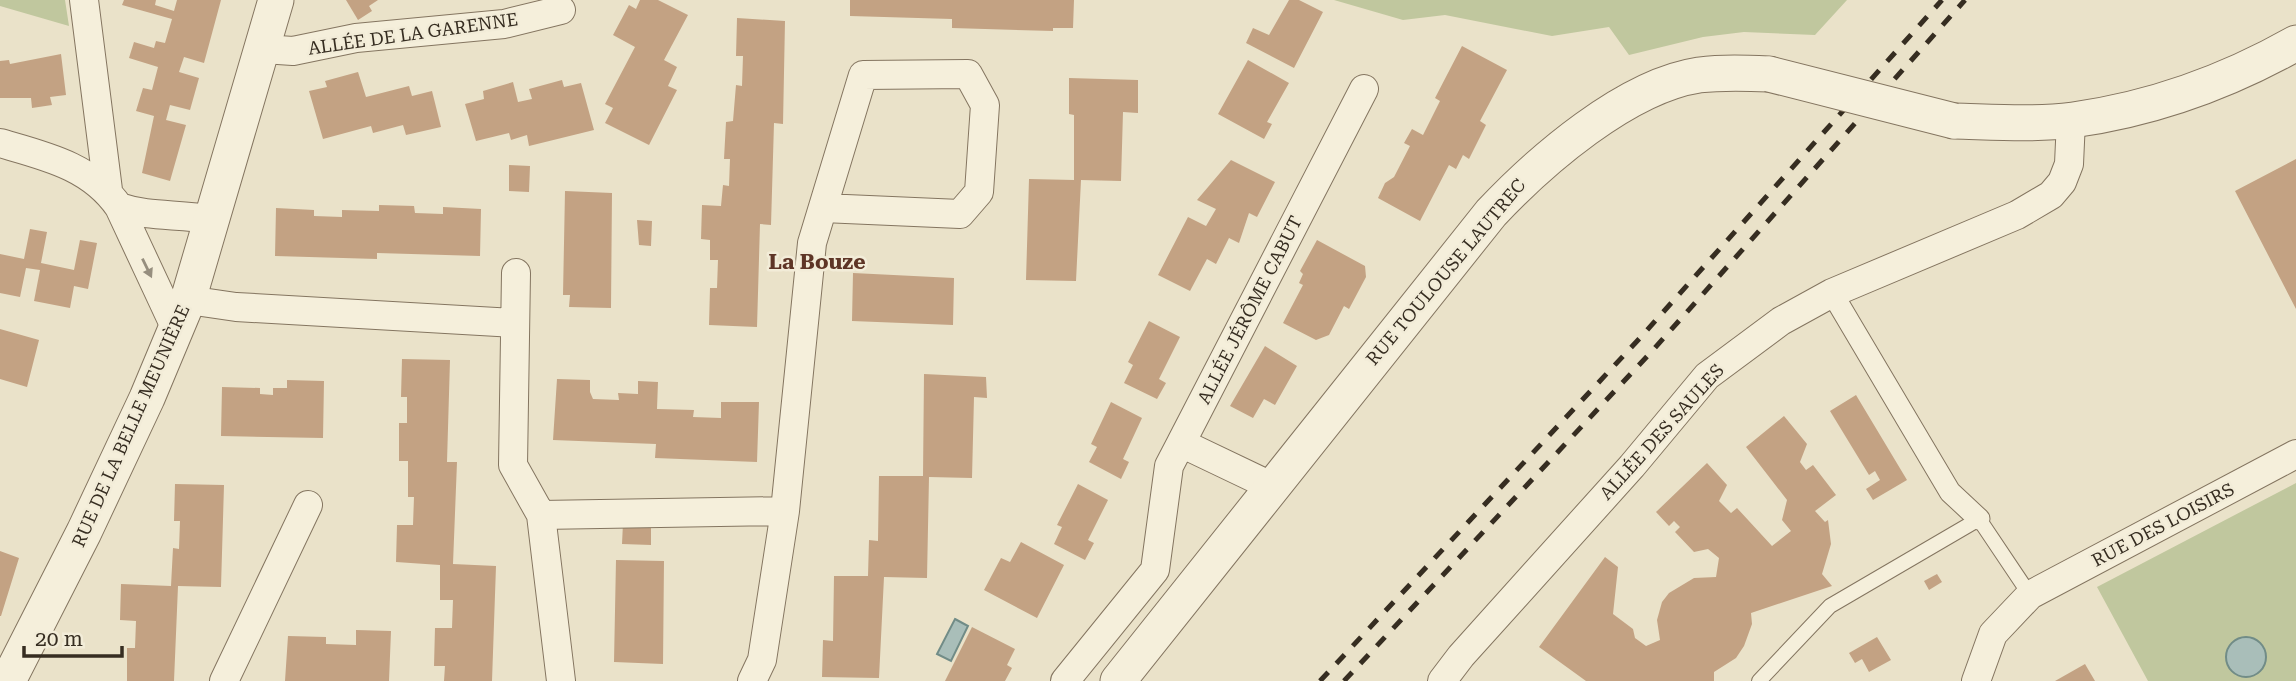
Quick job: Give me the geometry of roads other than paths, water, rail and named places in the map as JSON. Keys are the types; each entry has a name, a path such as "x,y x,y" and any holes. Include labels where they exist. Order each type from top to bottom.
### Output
{"street":[{"path":"84,0 113,198 182,314 236,307 515,323"},
{"name":"RUE DE LA BELLE MEUNIÈRE","path":"8,681 90,520 182,314 276,0"},
{"name":"ALLÉE DE LA GARENNE","path":"263,49 293,51 356,38 503,24 561,10"},
{"name":"RUE TOULOUSE LAUTREC","path":"1118,681 1491,213 1558,149 1623,105 1658,88 1697,75 1769,74 1954,121 2071,120 2155,103 2210,85 2296,43"},
{"path":"752,681 762,660 785,511 812,243 863,75 968,74 985,105 979,192 960,214 823,208"},
{"name":"ALLÉE JÉRÔME CABUT","path":"1065,681 1155,570 1168,466 1364,89"},
{"name":"ALLÉE DES SAULES","path":"1442,681 1461,656 1632,466 1707,376 1781,321 1832,293 2017,215 2051,195 2062,182 2069,164 2071,120"},
{"path":"0,143 68,163 113,198 159,217 187,215 212,220"},
{"path":"516,273 513,465 541,515 561,681"},
{"path":"1832,293 1950,492 1979,519"},
{"path":"1181,443 1271,486"},
{"name":"RUE DES LOISIRS","path":"1976,681 1993,634 2030,595 2296,454"},
{"path":"223,681 308,505"},
{"path":"541,515 785,511"}],"lane":[{"path":"1759,681 1830,606 1979,519 2030,595"}],"water":[{"path":"955,619 968,626 951,661 937,654"},
{"path":"2246,637 2260,643 2266,657 2260,671 2246,677 2232,671 2226,657 2232,643"}],"railway":[{"path":"1320,681 1640,338 1942,0"},
{"path":"1344,681 1653,350 1965,0"}],"district":[{"name":"La Bouze","path":"817,262"}]}
